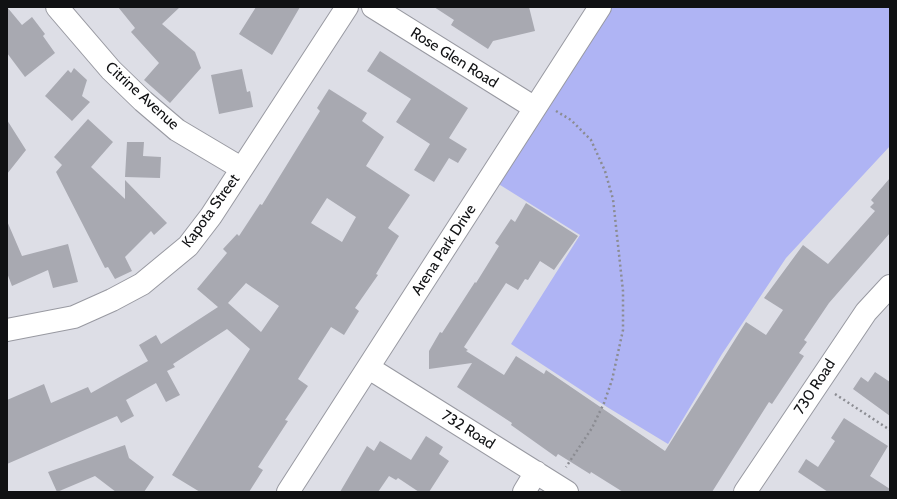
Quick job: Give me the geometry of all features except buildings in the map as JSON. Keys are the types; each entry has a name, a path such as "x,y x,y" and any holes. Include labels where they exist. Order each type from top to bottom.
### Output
{"street":[{"name":"Citrine Avenue","path":"57,7 111,70 143,101 177,130 242,168"},
{"name":"Kapota Street","path":"7,330 74,317 112,300 142,284 188,246 211,216 347,7"},
{"name":"Rose Glen Road","path":"373,7 537,104"},
{"name":"Arena Park Drive","path":"288,492 600,7"},
{"name":"730 Road","path":"746,492 817,383 866,312 890,286"},
{"name":"732 Road","path":"369,368 561,488"},
{"path":"524,492 536,472"}],"path":[{"path":"537,104 571,120 590,140 597,153 613,199 623,291 623,330 617,362 604,403 561,488"},
{"path":"817,383 890,430"}],"shaded area":[{"path":"599,7 890,7 890,146 786,258 722,354 668,444 607,407 511,344 580,235 489,178"}]}
